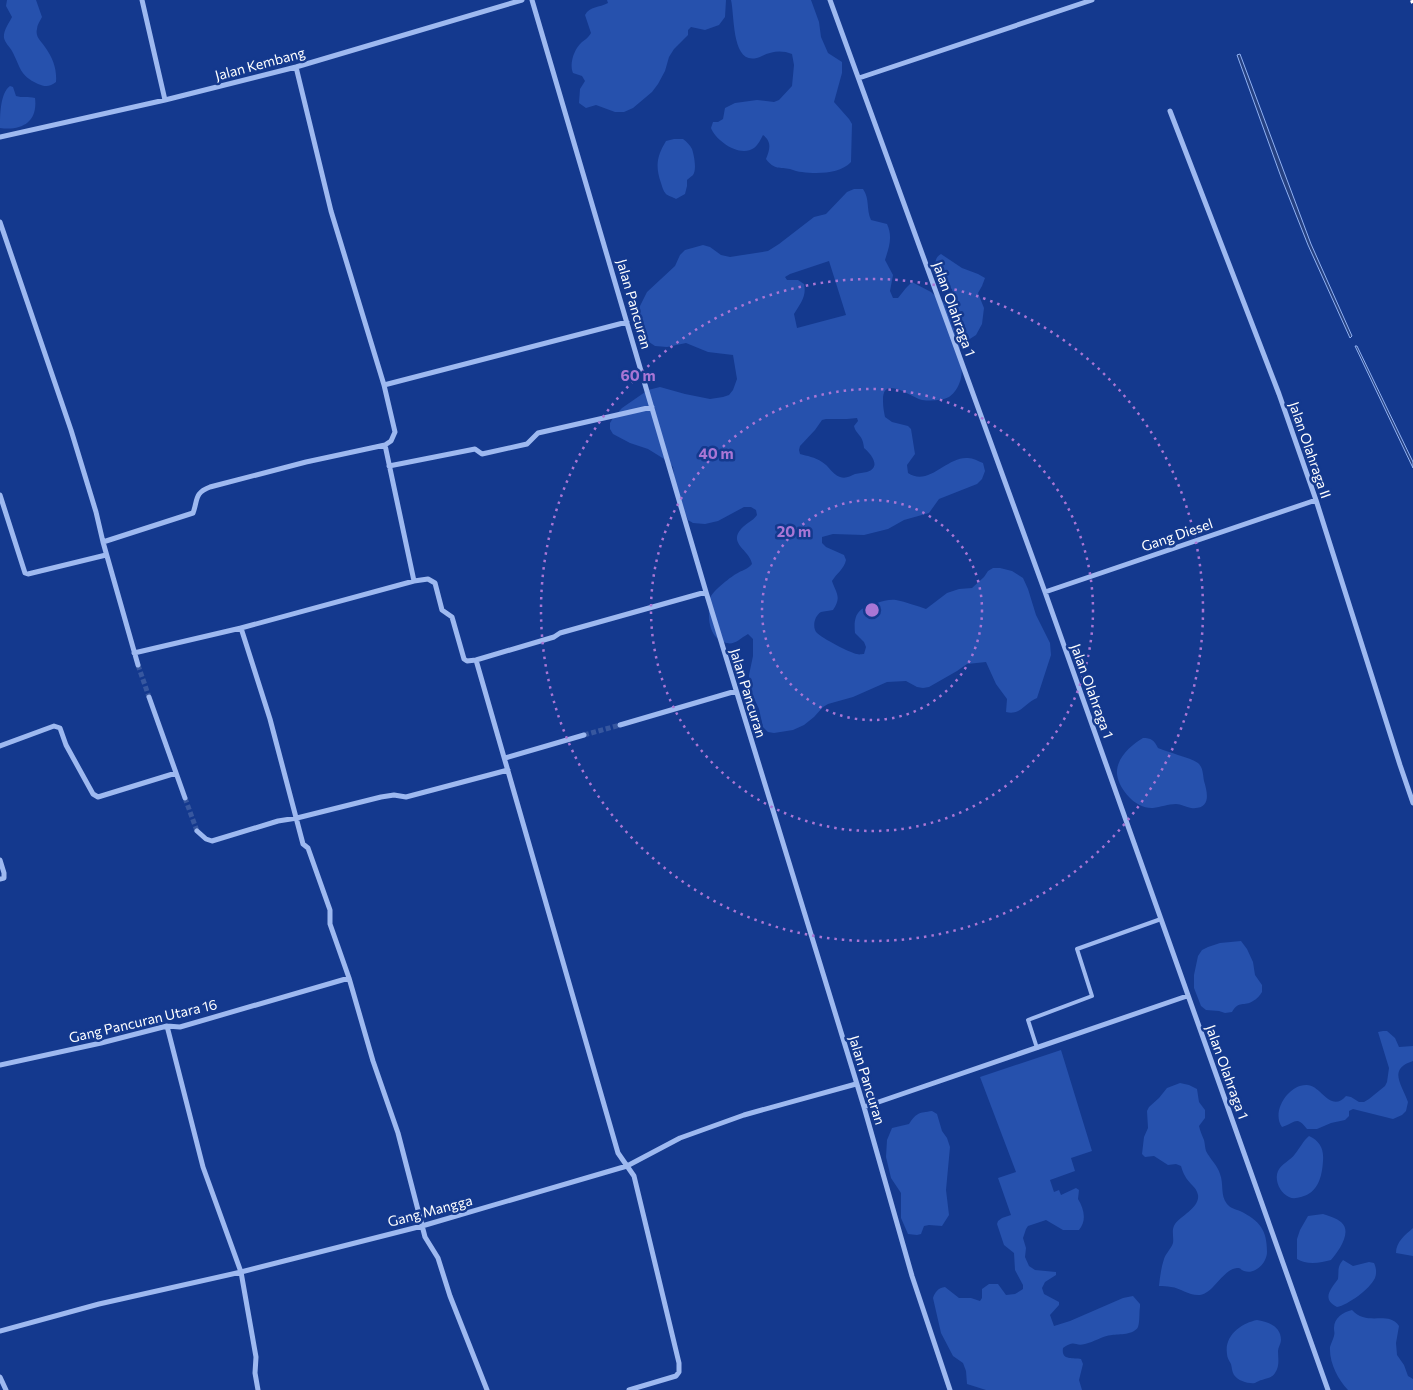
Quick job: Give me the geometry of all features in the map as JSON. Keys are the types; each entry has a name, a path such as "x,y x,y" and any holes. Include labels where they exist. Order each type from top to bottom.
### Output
{"street":[{"path":"142,0 165,100"},
{"name":"Jalan Kembang","path":"0,137 165,100 296,67 522,0"},
{"name":"Jalan Pancuran","path":"532,0 706,592 864,1107 912,1276 950,1390"},
{"name":"Jalan Olahraga 1","path":"830,0 1045,592 1328,1390"},
{"path":"859,78 1092,0"},
{"path":"103,542 193,513 197,497 204,489 306,462 385,445 391,441 395,432 384,385 332,211 296,67"},
{"name":"Jalan Olahraga II","path":"1170,111 1279,394 1316,500 1413,803"},
{"path":"0,222 71,430 96,512 106,555 138,665"},
{"path":"384,385 627,322"},
{"path":"389,466 475,449 482,454 527,444 538,433 652,407"},
{"path":"385,445 414,581"},
{"path":"0,495 24,573 28,574 106,555"},
{"name":"Gang Diesel","path":"1045,592 1316,500"},
{"path":"134,653 241,628 414,581 428,579 434,583 442,610 452,616 464,659 468,661 706,592"},
{"path":"241,628 270,719 303,844 308,848 330,910 330,924 373,1062 398,1134 425,1237 438,1258 450,1296 487,1390"},
{"path":"476,660 618,1153 634,1176 679,1363 679,1372 676,1376 628,1390"},
{"path":"620,725 736,691"},
{"path":"149,697 185,798"},
{"path":"0,746 58,726 66,745 93,794 98,797 176,773"},
{"path":"505,758 584,735"},
{"path":"197,831 206,839 212,840 278,821 381,797 394,795 406,797 508,770"},
{"path":"0,860 4,878 0,879"},
{"name":"Gang Pancuran Utara 16","path":"0,1065 167,1026 180,1027 348,978"},
{"path":"864,1107 1188,996"},
{"path":"167,1026 203,1167 240,1272 256,1357 254,1373 258,1390"},
{"name":"Gang Mangga","path":"0,1330 99,1304 240,1272 422,1226 627,1166 680,1138 744,1115 856,1084"},
{"path":"0,1376 6,1390"}],"lane":[{"path":"1037,1048 1028,1020 1092,996 1077,949 1161,919"}],"shaded area":[{"path":"7,0 36,0 42,17 37,34 50,55 55,68 56,82 52,85 41,85 27,77 5,42 4,33 12,17 6,6"},
{"path":"607,0 726,0 725,17 719,25 705,30 691,27 688,30 688,35 669,57 665,71 658,84 652,92 633,108 624,112 615,112 596,105 586,108 579,103 580,89 585,81 582,76 573,73 572,61 577,49 591,33 585,15 592,9 608,3"},
{"path":"731,0 811,0 819,22 821,37 828,53 842,62 842,73 834,102 852,124 851,162 846,166 835,171 821,173 801,172 777,167 766,159 769,146 768,140 763,135 754,148 742,151 729,147 714,133 711,128 713,122 723,119 725,108 735,103 757,100 774,102 779,100 792,86 794,65 792,54 777,52 752,59 745,56 740,49 736,40"},
{"path":"1240,54 1311,244 1352,336 1350,338 1308,245 1281,177 1237,55"},
{"path":"10,86 13,87 16,96 35,98 34,113 31,119 22,126 8,129 0,128 2,99"},
{"path":"683,139 689,145 693,152 695,166 693,175 687,180 685,194 676,199 667,195 664,191 659,177 658,166 659,156 666,141"},
{"path":"854,189 863,189 871,220 887,224 890,238 885,260 893,275 890,291 893,298 898,298 912,282 948,304 953,297 952,289 940,279 935,269 936,258 941,254 962,268 985,278 978,293 984,308 982,324 976,335 960,347 962,374 955,391 949,397 928,401 898,389 887,389 884,393 883,407 885,417 892,422 908,426 911,429 915,454 907,465 908,473 916,476 931,474 953,461 968,458 983,463 985,471 982,479 977,484 939,499 929,513 904,520 888,529 864,535 833,534 822,537 822,543 826,547 844,555 846,560 832,581 838,598 836,606 833,610 819,614 815,619 815,631 836,645 853,653 864,654 866,647 864,642 855,633 856,616 862,609 884,601 894,600 926,609 947,593 959,589 972,588 993,568 1012,571 1023,578 1036,615 1050,643 1051,655 1037,698 1019,711 1006,712 1007,699 996,684 986,662 967,664 929,687 917,687 906,681 887,682 853,697 828,704 804,725 793,730 768,732 763,727 759,709 749,687 753,639 748,634 734,643 726,643 714,634 709,620 711,595 729,579 752,564 737,539 741,529 757,515 756,510 751,507 744,507 718,521 705,524 693,523 688,520 676,491 673,467 669,462 648,449 630,443 613,434 610,429 610,423 622,408 648,390 660,387 710,399 729,395 733,390 737,379 733,355 708,352 686,343 667,347 655,346 641,333 636,322 638,310 647,292 675,266 680,255 685,250 703,245 710,247 721,255 730,257 768,251 814,217 826,214 847,192","holes":["829,261 846,315 797,328 794,314 804,296 805,288 804,284 798,280 787,280 785,277","857,418 858,421 854,426 856,431 861,437 864,448 874,460 874,467 871,470 842,478 837,476 819,460 800,454 800,446 822,420"]},
{"path":"1355,346 1357,346 1413,462 1413,468"},
{"path":"1143,738 1152,740 1158,748 1190,759 1200,765 1207,796 1205,804 1197,808 1170,804 1153,808 1140,805 1129,797 1118,780 1117,768 1125,753"},
{"path":"1241,941 1253,962 1255,975 1262,985 1262,992 1250,1003 1237,1006 1232,1012 1225,1013 1206,1010 1201,1006 1194,988 1194,975 1198,956 1202,950 1208,947 1220,943"},
{"path":"1387,1031 1395,1038 1399,1047 1413,1046 1413,1061 1401,1068 1398,1077 1408,1102 1406,1111 1402,1115 1393,1119 1353,1109 1349,1111 1349,1116 1345,1120 1317,1129 1307,1129 1298,1121 1282,1127 1279,1121 1280,1107 1288,1094 1299,1086 1311,1086 1335,1102 1340,1101 1346,1096 1359,1102 1364,1102 1385,1086 1389,1068 1378,1032"},
{"path":"1061,1050 1092,1151 1071,1158 1075,1171 1050,1180 1054,1192 1059,1190 1061,1195 1076,1188 1079,1190 1078,1199 1084,1218 1079,1230 1063,1230 1046,1220 1028,1226 1023,1238 1026,1248 1025,1257 1029,1266 1035,1270 1056,1272 1056,1275 1045,1282 1042,1288 1044,1294 1059,1302 1059,1305 1050,1315 1054,1326 1123,1298 1133,1296 1140,1304 1139,1325 1136,1330 1130,1333 1108,1336 1081,1345 1070,1344 1063,1348 1066,1357 1081,1359 1083,1364 1079,1380 1082,1390 986,1390 967,1384 963,1363 953,1356 941,1333 933,1298 940,1288 945,1287 959,1298 971,1298 980,1301 982,1289 989,1284 998,1284 1006,1295 1015,1294 1023,1289 1023,1285 1015,1270 1014,1253 1004,1245 997,1224 1002,1218 1011,1215 998,1178 1016,1172 980,1077"},
{"path":"1180,1083 1197,1089 1199,1102 1205,1110 1205,1118 1199,1128 1206,1151 1219,1171 1225,1201 1230,1206 1253,1219 1261,1227 1267,1244 1265,1260 1260,1267 1248,1272 1240,1268 1232,1269 1210,1290 1200,1295 1166,1286 1159,1286 1164,1259 1173,1243 1174,1226 1196,1203 1198,1199 1197,1192 1187,1179 1181,1166 1176,1164 1168,1165 1154,1156 1145,1157 1142,1154 1144,1137 1148,1128 1147,1111 1149,1107 1167,1088"},
{"path":"932,1111 937,1114 942,1131 950,1147 946,1190 949,1215 942,1226 924,1226 921,1234 908,1234 901,1218 901,1193 891,1178 886,1157 887,1140 892,1128 909,1124 919,1114"},
{"path":"1309,1136 1319,1143 1322,1149 1322,1173 1318,1184 1311,1192 1301,1197 1290,1198 1283,1193 1279,1186 1278,1171"},
{"path":"1323,1214 1337,1219 1344,1226 1345,1236 1343,1242 1331,1260 1309,1263 1297,1259 1297,1239 1308,1216"},
{"path":"1413,1228 1413,1256 1396,1253 1399,1242"},
{"path":"1343,1260 1353,1266 1369,1262 1374,1263 1376,1274 1364,1291 1342,1306 1337,1307 1329,1301 1328,1297 1338,1279 1339,1267"},
{"path":"1352,1310 1364,1317 1389,1319 1399,1326 1396,1343 1397,1355 1404,1365 1408,1376 1413,1379 1413,1390 1348,1390 1344,1386 1333,1365 1330,1347 1334,1335 1334,1324 1337,1318 1345,1312"},
{"path":"1257,1320 1273,1325 1279,1331 1281,1341 1278,1350 1278,1368 1274,1375 1269,1378 1250,1383 1234,1375 1227,1356 1227,1347 1228,1341 1235,1331"}],"tunnel":[{"path":"138,665 149,697"},
{"path":"584,735 620,725"},
{"path":"185,798 197,831"}]}
